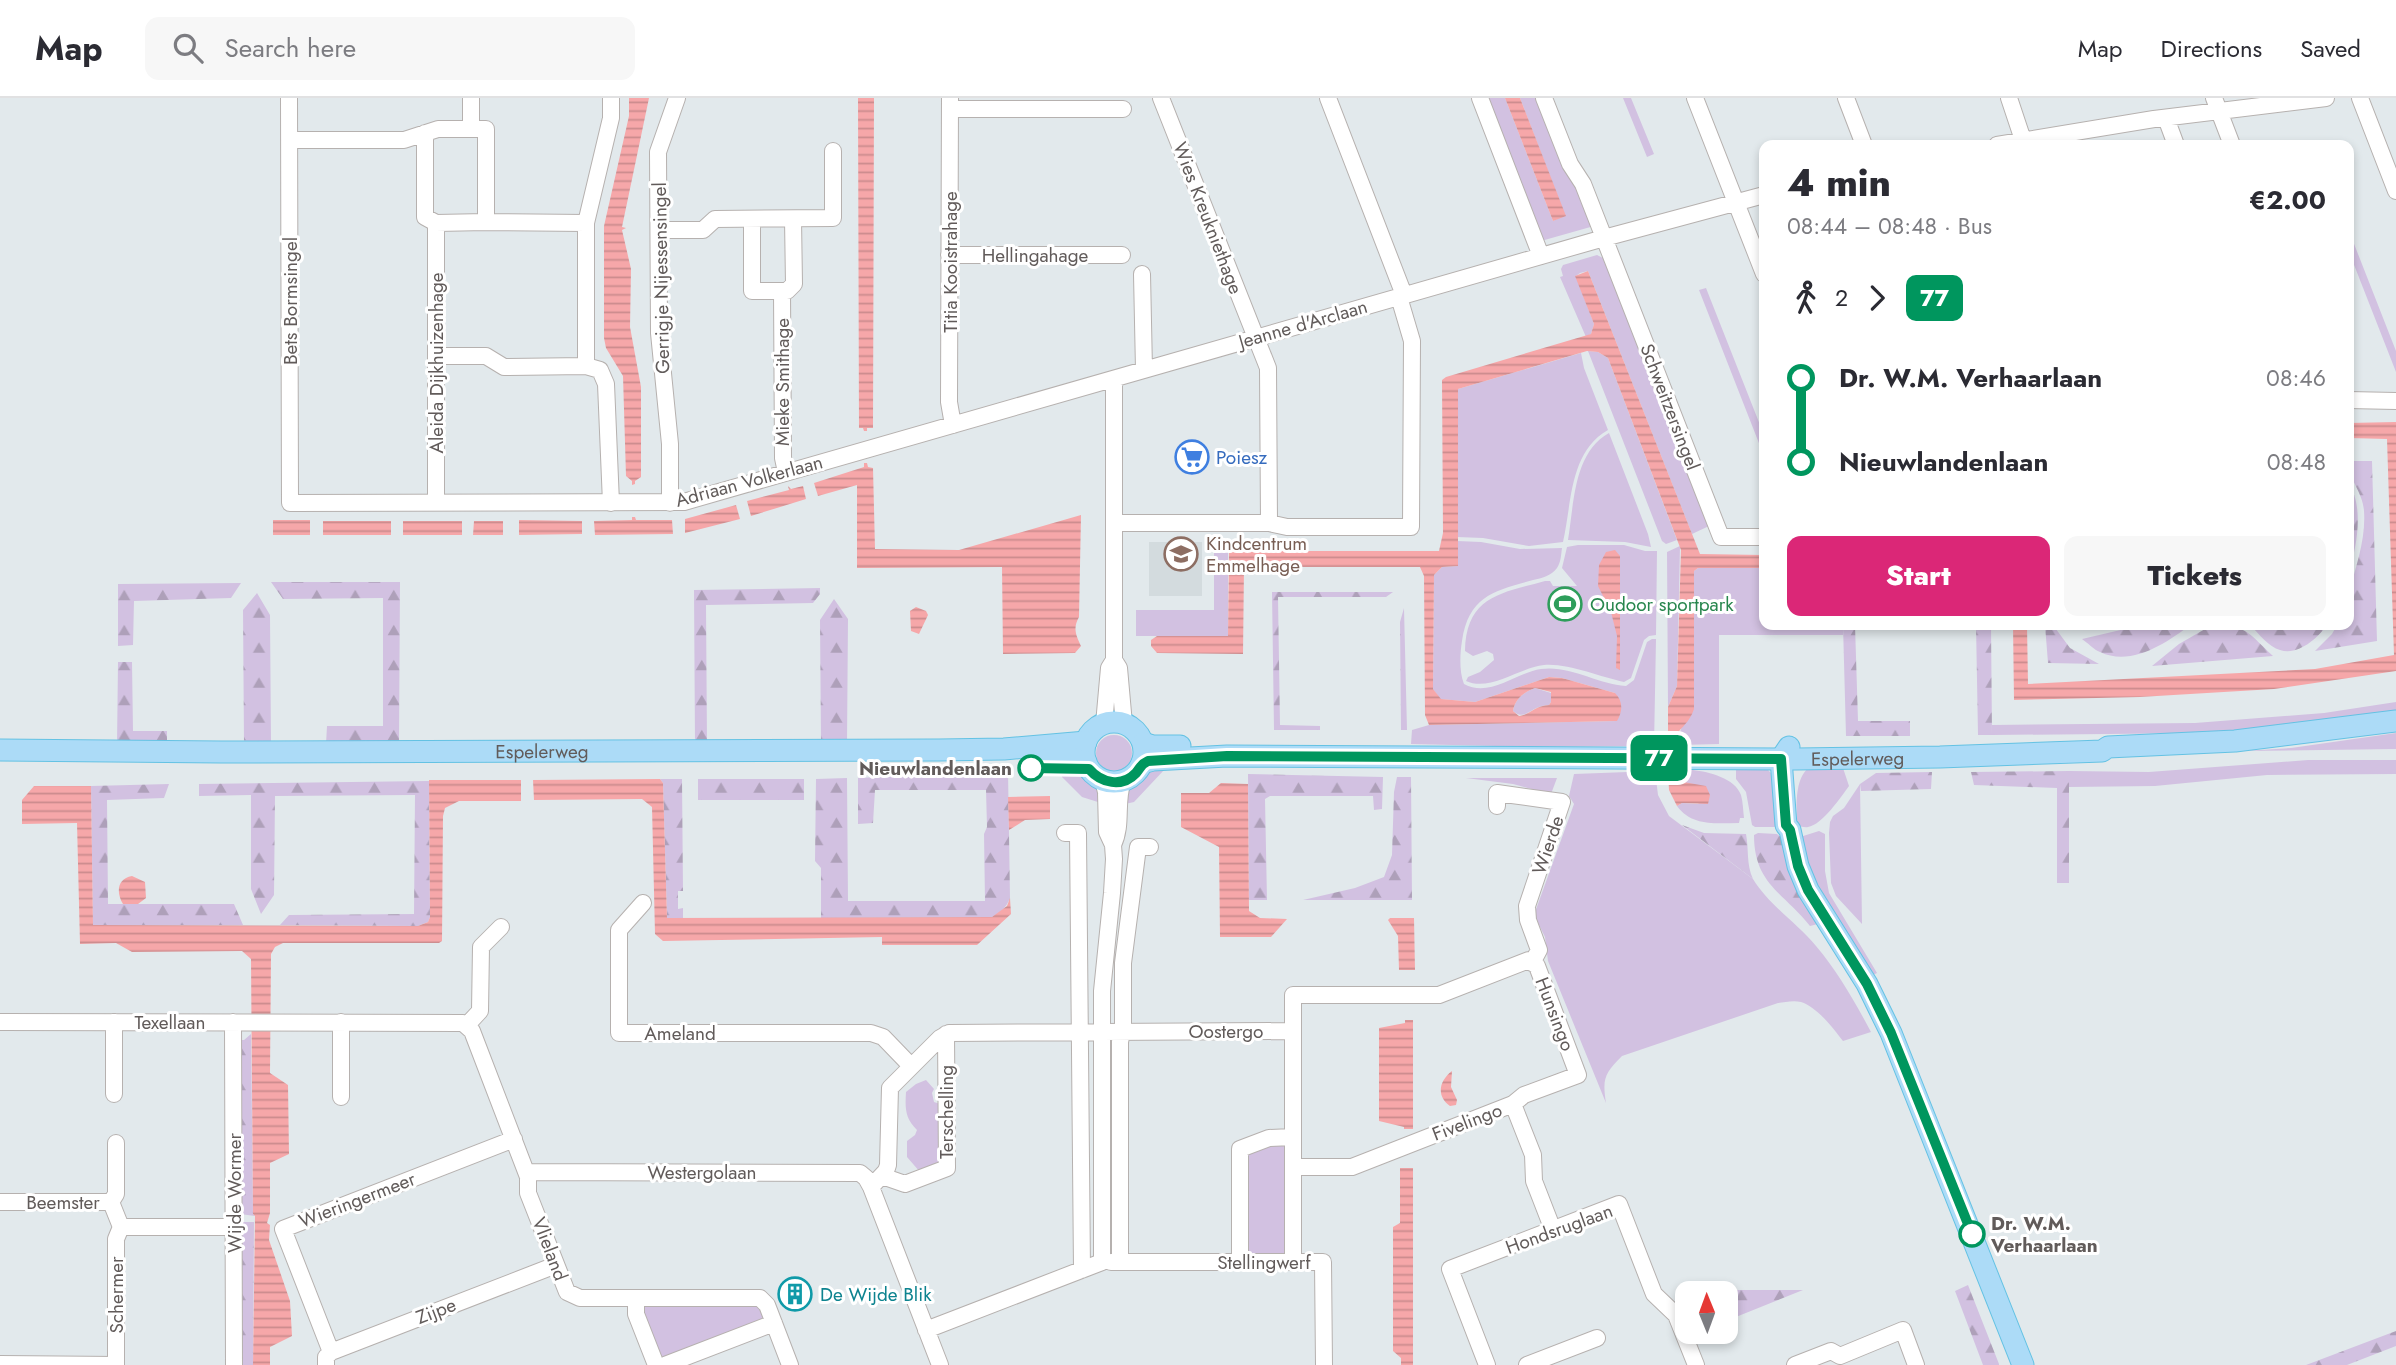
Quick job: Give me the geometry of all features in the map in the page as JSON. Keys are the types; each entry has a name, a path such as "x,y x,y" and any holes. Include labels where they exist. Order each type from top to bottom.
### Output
{"main road":[{"name":"Espelerweg","path":"1143,753 1153,746 1217,749 1789,754 2102,744 2108,747 2235,741 2396,721"},
{"path":"1114,724 1134,730 1143,753 1135,774 1113,781 1091,772 1086,752 1093,731 1114,724"},
{"name":"Espelerweg","path":"0,750 221,752 1004,749 1086,752"},
{"name":"Espelerweg","path":"0,762 268,758 1002,756 1074,759 1086,752"},
{"path":"1789,754 1793,788 1793,825 1790,830 1798,866 1808,890 1867,984 1895,1042 2023,1365"}],"street":[{"name":"Bets Bormsingel","path":"289,98 290,503"},
{"path":"471,98 471,129"},
{"path":"586,366 586,223 611,118 611,98"},
{"name":"Gerrigje Nijessensingel","path":"670,503 670,444 659,332 659,152 677,98"},
{"name":"Wies Kreukniethage","path":"1161,98 1268,370 1269,523"},
{"path":"1114,523 1240,522 1287,527 1412,527 1412,341 1401,296 1328,98"},
{"path":"1480,98 1541,256"},
{"path":"1544,98 1570,164 1583,184 1604,238"},
{"path":"1695,98 1759,261"},
{"path":"1846,98 1862,140"},
{"path":"2009,98 2018,140"},
{"path":"2030,140 2166,118 2216,104 2326,98"},
{"path":"2360,98 2396,191"},
{"path":"950,103 1123,109"},
{"name":"Titia Kooistrahage","path":"950,103 950,413 953,425"},
{"path":"2216,104 2230,140"},
{"path":"2166,118 2174,140"},
{"path":"289,141 404,140 438,129 486,128 486,222"},
{"path":"425,133 425,217 436,223 586,223"},
{"path":"659,230 704,230 715,219 833,218 833,151"},
{"name":"Jeanne d'Arclaan","path":"1114,379 1759,196"},
{"name":"Mieke Smithage","path":"752,219 752,291 787,291 794,284 793,219"},
{"name":"Aleida Dijkhuizenhage","path":"436,223 436,502"},
{"name":"Schweitzersingel","path":"1604,238 1721,537 1759,537"},
{"name":"Hellingahage","path":"949,255 1122,255"},
{"path":"1142,274 1144,370"},
{"name":"Mieke Smithage","path":"782,291 783,458 786,472"},
{"path":"437,356 486,356 505,367 597,368 606,379 611,503"},
{"path":"1114,379 1114,660 1119,668 1114,724"},
{"name":"Adriaan Volkerlaan","path":"290,503 684,502 1114,379"},
{"path":"2354,401 2396,401"},
{"path":"926,1330 1102,1262 1102,978 1112,893 1114,845 1107,832 1106,792 1113,781"},
{"name":"Wierde","path":"1497,806 1497,793 1562,802 1527,906 1528,920 1539,950 1532,963"},
{"path":"1065,833 1078,833 1082,1270"},
{"path":"1120,1262 1120,1042 1124,963 1138,847 1150,847"},
{"name":"Ameland","path":"643,903 619,930 619,1033 868,1032 878,1035"},
{"path":"501,927 481,947 480,1011 467,1025 514,1139"},
{"name":"Hunsingo","path":"1293,1031 1293,995 1439,995 1529,960 1536,966 1578,1074 1524,1095 1513,1104"},
{"name":"Texellaan","path":"0,1022 454,1022 467,1025"},
{"name":"Wijde Wormer","path":"233,1022 234,1365"},
{"path":"341,1022 341,1097"},
{"path":"114,1023 114,1094"},
{"path":"1293,1031 1293,1262"},
{"name":"Oostergo","path":"1122,1032 1293,1031"},
{"path":"946,1034 1122,1032"},
{"name":"Terschelling","path":"946,1034 947,1168 903,1184 876,1181 888,1163 889,1091 893,1083 946,1034"},
{"name":"Terschelling","path":"878,1035 911,1066"},
{"name":"Fivelingo","path":"1293,1167 1352,1167 1513,1104 1532,1153 1534,1181 1553,1230"},
{"path":"1240,1262 1240,1149 1269,1138 1293,1137"},
{"name":"Vlieland","path":"514,1139 527,1172 528,1193 567,1292 574,1297 762,1299 774,1323"},
{"name":"Wieringermeer","path":"328,1358 284,1229 514,1139"},
{"path":"111,1202 116,1194 116,1143"},
{"name":"Westergolaan","path":"527,1172 851,1172 876,1181"},
{"path":"876,1181 940,1365"},
{"name":"Beemster","path":"0,1202 111,1202 121,1227 234,1227"},
{"name":"Hondsruglaan","path":"1487,1365 1450,1269 1619,1204 1654,1294 1676,1315 1696,1365"},
{"name":"Schermer","path":"116,1364 116,1239 121,1227"},
{"name":"Stellingwerf","path":"1102,1262 1323,1262 1324,1365"},
{"name":"Zijpe","path":"328,1358 556,1265"},
{"path":"636,1298 636,1314 656,1365"},
{"path":"665,1365 774,1323 790,1365"},
{"path":"1795,1365 1831,1351 1840,1356 1903,1331 1916,1365"},
{"path":"1527,1365 1597,1338"},
{"path":"0,1364 116,1364"}],"shaded area":[{"path":"629,98 649,98 622,227 626,228 622,230 631,269 630,327 641,387 641,477 632,485 632,481 626,476 623,376 606,348 604,338 604,226 629,116"},
{"path":"858,98 874,98 873,428 867,428 867,431 859,428"},
{"path":"1505,98 1520,98 1566,216 1553,221"},
{"path":"1588,271 1700,554 1759,555 1759,568 1698,568 1694,571 1694,709 1673,742 1668,742 1668,707 1677,686 1681,550 1608,358 1598,352 1587,351 1458,389 1458,566 1442,567 1434,575 1433,689 1441,699 1475,702 1549,677 1562,678 1615,693 1621,706 1617,721 1429,725 1425,715 1424,576 1420,567 1244,567 1243,654 1157,653 1151,646 1151,640 1157,636 1228,636 1229,551 1439,551 1443,533 1442,380 1591,334 1594,324 1575,276","holes":["1535,688 1551,692 1551,702 1522,716 1513,711 1518,700"]},
{"path":"2396,422 2396,671 2274,689 2140,697 2014,700 2013,630 2027,630 2028,684 2315,669 2394,655 2387,439 2354,438 2354,423"},
{"path":"864,463 873,468 875,549 959,550 1081,515 1079,617 1076,629 1081,646 1075,653 1003,654 1002,567 857,568 857,485 818,496 814,483 864,467"},
{"path":"788,486 791,489 803,486 806,499 751,516 747,501 789,490"},
{"path":"736,505 740,519 685,533 685,519"},
{"path":"632,517 636,520 672,520 673,534 595,535 594,521 632,520"},
{"path":"273,520 310,520 310,535 273,535"},
{"path":"519,520 582,521 582,534 519,535"},
{"path":"323,521 391,521 391,535 323,535"},
{"path":"403,521 462,521 462,535 403,535"},
{"path":"474,521 503,521 503,535 473,535"},
{"path":"1149,542 1202,542 1202,596 1149,596"},
{"path":"1615,550 1620,556 1620,670 1616,668 1617,636 1611,612 1598,586 1599,565 1606,552"},
{"path":"916,607 926,611 928,615 919,634 911,631 910,611"},
{"path":"1668,772 1674,772 1674,778 1678,781 1706,786 1710,795 1708,804 1682,803 1677,806 1669,790"},
{"path":"660,779 663,783 667,918 992,917 1007,906 1010,898 1011,914 977,945 882,945 882,937 663,941 655,934 652,807 642,799 534,800 533,780"},
{"path":"429,780 521,780 521,801 459,801 445,808 442,941 283,943 275,947 271,954 270,1073 288,1085 289,1154 270,1163 270,1213 267,1223 270,1225 269,1240 290,1301 292,1336 270,1347 270,1365 253,1365 255,1216 251,959 242,951 132,952 116,943 80,944 77,823 22,824 22,800 34,786 91,786 93,925 418,926 428,922 430,917"},
{"path":"1221,783 1248,784 1249,911 1260,918 1287,919 1271,937 1220,937 1219,847 1181,827 1181,793 1209,793"},
{"path":"1050,796 1050,819 1025,820 1009,830 1008,797"},
{"path":"132,876 145,882 146,898 138,904 123,904 119,887 123,880"},
{"path":"1414,918 1415,970 1399,970 1398,936 1388,920"},
{"path":"1405,1020 1413,1020 1413,1129 1379,1121 1379,1028 1405,1023"},
{"path":"1452,1071 1451,1087 1457,1100 1456,1105 1450,1106 1443,1098 1441,1088 1444,1079"},
{"path":"1400,1168 1413,1168 1413,1365 1401,1365 1401,1358 1393,1351 1393,1227 1400,1223"}],"green space":[{"path":"1485,98 1505,98 1553,221 1565,215 1520,98 1539,98 1594,226 1541,241"},
{"path":"1623,98 1631,98 1654,154 1647,157"},
{"path":"2354,244 2396,351 2396,372 2354,265"},
{"path":"1597,255 1603,258 1605,264 1609,263 1709,526 1692,534 1588,271 1576,276 1594,324 1591,334 1586,337 1560,277 1563,276 1563,265"},
{"path":"1706,288 1759,422 1759,443 1699,290"},
{"path":"1588,351 1598,352 1608,358 1677,540 1666,544 1662,541"},
{"path":"1581,353 1584,368 1608,430 1595,440 1579,465 1563,542 1529,546 1483,538 1457,537 1458,389"},
{"path":"1609,433 1651,547 1625,542 1568,540 1574,496 1582,466 1597,442"},
{"path":"2354,461 2372,461 2377,641 2315,651 2334,630 2354,630 2354,574 2364,521 2361,498 2354,481"},
{"path":"2354,493 2358,515 2354,551"},
{"path":"1457,541 1520,549 1562,548 1557,568 1552,573 1496,592 1478,604 1471,614 1462,641 1461,668 1464,684 1483,688 1531,671 1552,668 1626,686 1634,680 1647,642 1656,639 1654,746 1411,744 1412,730 1429,725 1617,721 1615,693 1562,678 1549,677 1475,702 1440,699 1433,689 1434,575 1442,567 1458,566"},
{"path":"1214,544 1228,544 1228,636 1136,636 1136,610 1214,610"},
{"path":"1624,545 1645,551 1657,551 1656,635 1644,640 1631,678 1624,682 1574,668 1544,665 1485,684 1466,681 1494,660 1493,654 1487,651 1473,656 1465,651 1467,633 1479,608 1501,594 1545,581 1550,581 1553,586 1577,586 1562,568 1567,547"},
{"path":"1680,546 1677,686 1668,707 1667,552"},
{"path":"1698,568 1759,568 1759,630 1843,630 1843,635 1719,635 1719,744 1680,745 1673,742 1681,730 1694,571"},
{"path":"271,582 400,582 399,744 326,744 327,726 383,726 383,598 283,599"},
{"path":"241,583 231,598 134,601 133,645 118,646 118,584"},
{"path":"820,588 820,594 813,603 706,605 707,744 695,744 694,590"},
{"path":"1272,592 1393,592 1386,597 1278,597 1280,725 1320,726 1320,730 1274,730"},
{"path":"257,593 270,615 271,744 244,744 243,610"},
{"path":"834,599 848,619 847,743 821,743 820,620"},
{"path":"1404,608 1407,730 1401,730 1400,622"},
{"path":"1843,630 1855,630 1858,721 1910,721 1910,736 1846,736"},
{"path":"1976,630 1991,630 1992,735 1978,735"},
{"path":"2045,630 2057,630 2070,648 2099,664 2048,663"},
{"path":"2121,630 2183,630 2148,651 2124,657 2100,652 2082,639"},
{"path":"2203,630 2243,630 2273,656 2152,666 2179,644"},
{"path":"2255,630 2322,630 2307,645 2294,650 2280,650"},
{"path":"118,662 132,662 133,731 167,731 167,745 117,745"},
{"path":"1535,688 1551,693 1553,699 1549,705 1521,715 1513,711 1521,696"},
{"path":"2396,702 2396,713 2307,725 2207,733 1992,735 1992,725 2195,723 2324,713"},
{"path":"2396,733 2396,749 2244,751 2291,748"},
{"path":"1114,735 1127,740 1132,753 1127,766 1114,771 1101,766 1096,753 1101,740"},
{"path":"2308,760 2396,760 2396,774 2267,775 2155,786 2069,787 2069,771 2149,772"},
{"path":"1736,762 1767,769 1773,775 1782,827 1752,825 1746,792 1736,779"},
{"path":"1841,762 1849,786 1819,821 1808,827 1797,826 1797,793 1806,771 1818,764"},
{"path":"1165,769 1134,802 1125,804 1130,787 1137,777"},
{"path":"1693,770 1721,777 1738,789 1744,818 1740,818 1739,823 1697,821 1683,813 1677,806 1682,803 1699,804 1674,778 1674,772"},
{"path":"1008,771 1010,898 1001,911 992,917 821,918 821,868 815,861 816,779 847,778 848,901 985,901 986,790 875,790 873,823 858,824 858,778"},
{"path":"1078,771 1094,784 1101,803 1082,797 1062,777 1062,772"},
{"path":"1655,771 1658,795 1669,816 1753,879 1766,897 1824,956 1871,1032 1843,1041 1813,1008 1795,1001 1778,1003 1622,1056 1606,1076 1606,1103 1548,961 1545,937 1534,915 1574,804 1569,796 1574,774"},
{"path":"2069,771 2069,883 2057,883 2057,788 1974,785 1971,772"},
{"path":"1932,772 1931,789 1861,791 1860,784 1876,773"},
{"path":"1248,774 1383,777 1382,809 1374,810 1373,796 1270,796 1265,799 1267,900 1249,900"},
{"path":"1397,777 1411,777 1412,900 1303,900 1355,888 1384,877 1392,855"},
{"path":"1466,778 1557,778 1551,794 1513,784"},
{"path":"660,779 682,779 683,891 678,891 678,909 683,908 683,918 667,918 663,783"},
{"path":"698,779 804,779 804,800 698,800"},
{"path":"429,781 430,917 428,922 418,926 280,925 289,915 414,914 415,795 275,796 274,895 261,914 251,889 251,795 199,796 199,784"},
{"path":"169,784 164,798 107,800 108,904 234,904 243,925 93,925 91,786"},
{"path":"1860,784 1862,924 1836,896 1831,883 1829,833 1833,816 1844,808"},
{"path":"1682,825 1704,833 1746,834 1749,868 1753,879"},
{"path":"1819,831 1825,834 1825,871 1829,893 1877,973 1869,977 1820,902 1800,837"},
{"path":"1777,834 1783,839 1818,924 1810,926 1765,876 1755,852 1754,835"},
{"path":"251,1034 255,1216 240,1214 238,1040 244,1040"},
{"path":"926,1080 934,1089 934,1102 940,1104 938,1152 941,1156 938,1158 943,1159 920,1172 907,1157 907,1141 917,1130 907,1113 906,1092"},
{"path":"1283,1143 1286,1147 1288,1250 1284,1255 1246,1254 1246,1156 1263,1146"},
{"path":"243,1222 254,1222 253,1365 240,1365"},
{"path":"1968,1285 1999,1365 1983,1365 1955,1291"},
{"path":"1738,1290 1803,1290 1738,1316"},
{"path":"754,1303 761,1306 764,1317 762,1321 665,1358 661,1357 644,1323 644,1309 647,1304"},
{"path":"2396,1331 2396,1346 2347,1365 2306,1365"}],"bus line":[{"name":"77","path":"1031,768 1089,769 1106,782 1116,782 1131,777 1142,763 1148,761 1227,756 1781,759 1786,825 1790,830 1798,866 1816,905 1867,984 1886,1021 1972,1234"}],"place":[{"name":"Poiesz","path":"1192,457"},
{"name":"Kindcentrum Emmelhage","path":"1181,554"},
{"name":"Oudoor sportpark","path":"1565,604"},
{"name":"Nieuwlandenlaan","path":"1031,768"},
{"name":"Dr. W.M. Verhaarlaan","path":"1972,1234"},
{"name":"De Wijde Blik","path":"795,1294"}]}
